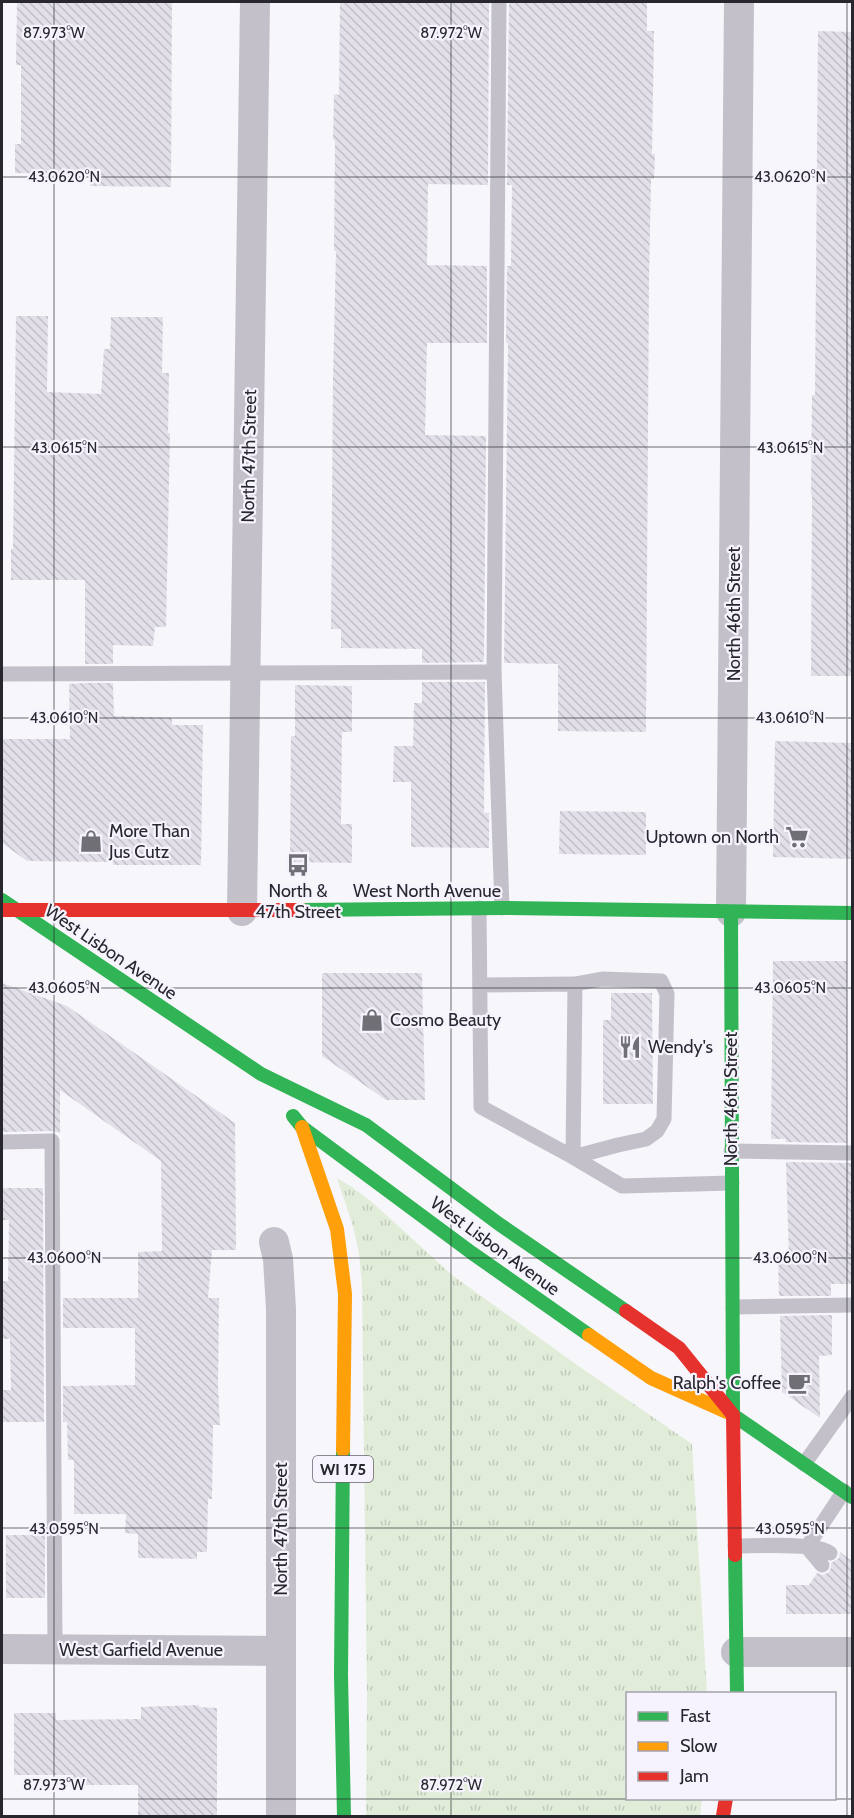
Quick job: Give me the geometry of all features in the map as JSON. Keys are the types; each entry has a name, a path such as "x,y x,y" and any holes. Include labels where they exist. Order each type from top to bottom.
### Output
{"main road":[{"name":"West Lisbon Avenue","path":"2,900 261,1074 366,1125 500,1224 679,1348 733,1415"},
{"name":"West North Avenue","path":"2,910 242,911 502,908 852,913"},
{"name":"North 46th Street","path":"730,912 737,1692"},
{"name":"West Lisbon Avenue","path":"261,1074 302,1127 472,1253 651,1378 733,1415 848,1494"},
{"name":"WI 175","path":"302,1127 337,1229 345,1294 341,1664 344,1816"},
{"path":"723,1816 726,1800"}],"street":[{"name":"North 47th Street","path":"242,911 255,2"},
{"name":"North 46th Street","path":"730,912 739,2"},
{"name":"North 47th Street","path":"274,1242 278,1259 281,1309 281,1816"},
{"name":"West Garfield Avenue","path":"2,1649 281,1651"},
{"path":"736,1652 852,1652"},
{"path":"738,1800 738,1816"}],"lane":[{"path":"499,2 494,672 502,908"},
{"path":"2,674 494,672"},
{"path":"479,908 481,1107 622,1186 732,1183"},
{"path":"480,985 575,984 602,979 661,981 667,994 664,1119 657,1131 646,1139 573,1157"},
{"path":"573,1157 575,984"},
{"path":"2,1142 52,1141 55,1649"},
{"path":"731,1151 852,1153"},
{"path":"733,1307 852,1305"},
{"path":"804,1464 852,1397"},
{"path":"807,1547 848,1494"},
{"path":"735,1546 807,1547 826,1559"}],"green space":[{"path":"337,1178 372,1202 452,1275 692,1444 707,1692 626,1692 626,1800 702,1800 700,1816 366,1816 367,1696 362,1285 359,1253 353,1226"}],"building":[{"path":"17,2 172,2 171,187 90,186 90,174 15,173 15,144 21,144 21,65 16,65"},
{"path":"340,2 489,2 488,185 428,184 427,265 487,266 487,343 427,343 425,435 486,436 484,662 422,663 422,649 341,648 341,629 331,629 336,251 334,251 335,140 333,140 334,94 339,95"},
{"path":"509,2 647,2 647,31 654,31 652,154 655,154 654,179 651,179 649,280 646,732 558,731 558,664 504,663 507,266 511,266 512,185 507,185"},
{"path":"818,31 852,32 852,676 811,676 812,395 815,395"},
{"path":"16,316 48,316 47,392 101,394 104,349 110,349 111,317 163,317 162,373 169,373 168,433 170,433 166,627 155,627 153,646 113,645 113,664 85,664 85,580 11,580"},
{"path":"422,682 485,682 484,813 489,813 489,848 411,847 411,782 393,782 394,746 413,746 414,703 422,703"},
{"path":"113,683 114,716 172,718 172,725 203,725 201,865 113,865 113,862 27,861 2,843 2,739 70,739 69,684"},
{"path":"295,685 352,686 352,732 342,732 341,824 352,824 352,863 290,862 291,736 295,736"},
{"path":"775,741 852,743 852,859 773,857"},
{"path":"560,811 646,812 646,855 559,854"},
{"path":"773,961 847,961 847,1143 786,1142 786,1139 771,1139"},
{"name":"Cosmo Beauty","path":"322,973 422,973 425,1100 386,1100 322,1056"},
{"path":"2,983 67,1006 235,1123 236,1250 212,1250 208,1298 219,1298 220,1425 213,1425 212,1499 208,1499 207,1552 197,1552 197,1559 138,1558 138,1534 125,1533 126,1514 74,1514 74,1460 68,1460 67,1422 63,1422 63,1386 135,1385 135,1328 63,1328 63,1298 138,1298 138,1252 162,1251 161,1161 60,1090 60,1133 52,1131 2,1132"},
{"name":"Wendy's","path":"611,993 652,993 653,1104 603,1104 603,1020 611,1020"},
{"path":"786,1162 852,1163 852,1284 831,1284 831,1296 779,1296 778,1256 789,1256"},
{"path":"2,1188 43,1188 44,1422 2,1422 2,1390 11,1390 10,1339 2,1339 2,1281 8,1281 9,1220 2,1220"},
{"path":"832,1315 832,1355 819,1356 820,1418 782,1392 780,1316"},
{"path":"6,1535 45,1535 45,1598 6,1598"},
{"path":"840,1552 852,1561 852,1614 786,1614 786,1585 809,1585 817,1573 823,1575 829,1572 831,1563 839,1558"},
{"path":"199,1705 199,1707 217,1708 217,1816 138,1816 138,1785 73,1785 73,1775 14,1775 14,1713 56,1713 56,1720 141,1719 141,1707"}],"traffic: fast":[{"path":"2,900 261,1074 366,1125 499,1224 626,1311"},
{"path":"302,910 502,908 852,913"},
{"path":"731,912 733,1415 852,1497"},
{"path":"293,1116 302,1127 472,1253 589,1335"},
{"path":"343,1450 341,1675 344,1816"},
{"path":"735,1555 737,1692"}],"traffic: slow":[{"path":"302,1127 337,1229 345,1294 343,1450"},
{"path":"589,1335 651,1378 727,1412"}],"traffic: jam":[{"path":"2,910 302,910"},
{"path":"626,1311 679,1348 733,1415"},
{"path":"733,1415 735,1555"},
{"path":"723,1816 726,1800"}],"place":[{"name":"Uptown on North","path":"797,837"},
{"name":"More Than Jus Cutz","path":"91,841"},
{"name":"North & 47th Street","path":"298,865"},
{"name":"Cosmo Beauty","path":"372,1020"},
{"name":"Wendy's","path":"630,1047"},
{"name":"Ralph's Coffee","path":"799,1383"}]}
